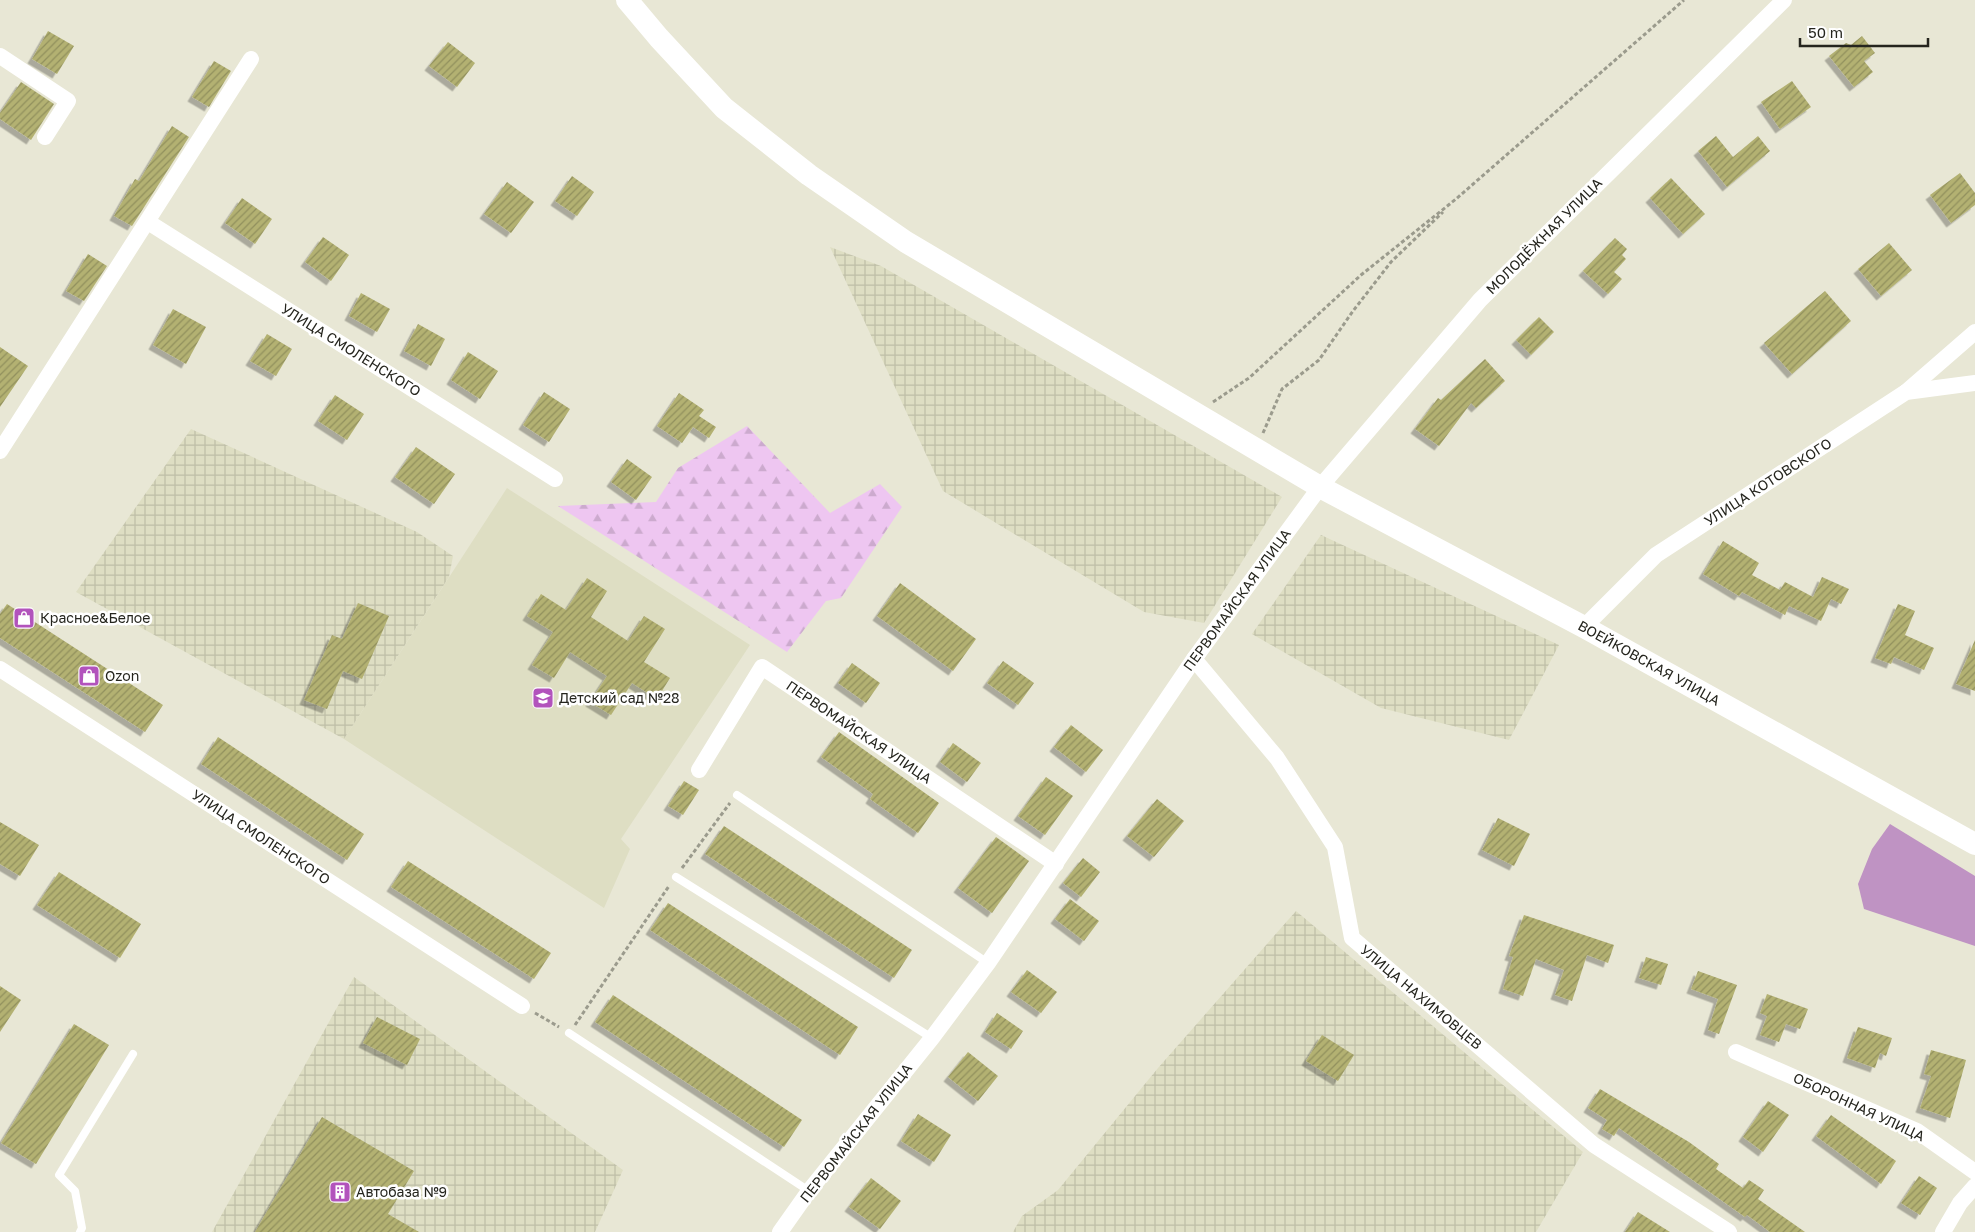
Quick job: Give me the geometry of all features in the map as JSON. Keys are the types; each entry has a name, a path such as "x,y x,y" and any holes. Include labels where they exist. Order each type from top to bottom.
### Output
{"main road":[{"name":"ВОЕЙКОВСКАЯ УЛИЦА","path":"627,0 659,38 724,108 809,175 906,242 1320,487 1584,627 1975,844"}],"street":[{"name":"МОЛОДЁЖНАЯ УЛИЦА","path":"1320,487 1480,300 1784,0"},
{"path":"0,56 68,100 45,137"},
{"path":"0,451 251,59"},
{"name":"УЛИЦА СМОЛЕНСКОГО","path":"148,222 555,479"},
{"path":"1906,392 1975,332"},
{"name":"УЛИЦА КОТОВСКОГО","path":"1584,627 1656,555 1906,392 1975,383"},
{"name":"ПЕРВОМАЙСКАЯ УЛИЦА","path":"780,1232 809,1192 932,1038 988,963 1194,659 1320,487"},
{"name":"УЛИЦА НАХИМОВЦЕВ","path":"1194,659 1277,758 1334,847 1352,938 1594,1145 1729,1232"},
{"name":"ПЕРВОМАЙСКАЯ УЛИЦА","path":"699,770 762,667 1056,864"},
{"name":"УЛИЦА СМОЛЕНСКОГО","path":"0,669 522,1006"},
{"name":"ОБОРОННАЯ УЛИЦА","path":"1736,1052 1917,1131 1975,1172"},
{"path":"1942,1232 1960,1203 1975,1186"}],"lane":[{"path":"737,795 988,963"},
{"path":"676,876 932,1038"},
{"path":"569,1033 809,1192"},
{"path":"80,1232 82,1228 75,1191 58,1175 133,1054"}],"path":[{"path":"1196,414 1249,378 1300,328 1456,199 1684,0"},
{"path":"1256,449 1282,389 1319,360 1391,262 1456,199"},
{"path":"522,1006 569,1033 676,876 737,795"}],"shaded area":[{"path":"830,247 881,266 1282,497 1204,623 1144,612 943,491"},
{"path":"191,429 417,532 453,556 449,577 344,739 76,592"},
{"name":"Детский сад №28","path":"507,488 750,645 621,839 630,849 604,908 344,739"},
{"path":"1321,535 1559,645 1509,740 1381,708 1252,634"},
{"path":"1890,824 1975,876 1975,946 1864,909 1858,884 1872,849"},
{"path":"1296,911 1583,1152 1536,1232 1013,1232 1022,1216 1058,1190 1158,1068"},
{"path":"354,977 623,1170 595,1232 212,1232"}],"green space":[{"path":"747,426 830,513 880,484 902,507 841,598 826,601 787,652 558,506 656,502 678,468"}],"building":[{"path":"48,31 74,46 57,74 32,59"},
{"path":"1862,36 1875,53 1864,61 1873,72 1854,87 1829,56 1846,43 1851,45"},
{"path":"448,42 475,63 457,87 429,66"},
{"path":"214,61 231,71 209,107 192,97"},
{"path":"1792,81 1811,107 1780,129 1761,102"},
{"path":"21,82 54,104 31,140 0,119 0,113"},
{"path":"172,126 189,137 132,226 114,216 135,179 139,181"},
{"path":"1716,136 1733,157 1758,136 1770,151 1727,187 1698,151"},
{"path":"1960,173 1975,193 1975,205 1951,223 1930,195"},
{"path":"572,176 594,192 577,216 555,201"},
{"path":"1671,178 1705,214 1683,234 1650,198"},
{"path":"507,182 534,202 511,233 484,214"},
{"path":"242,198 272,219 255,244 225,223"},
{"path":"323,237 349,255 331,281 305,262"},
{"path":"1615,238 1627,249 1622,255 1626,259 1614,272 1622,279 1608,294 1583,271"},
{"path":"1889,243 1912,270 1881,296 1858,269"},
{"path":"88,254 107,266 84,301 66,291"},
{"path":"1825,291 1851,321 1792,374 1764,343"},
{"path":"361,293 390,309 377,332 349,316"},
{"path":"173,309 206,327 186,364 153,345"},
{"path":"1539,317 1554,332 1531,355 1516,340"},
{"path":"418,324 445,339 431,366 404,351"},
{"path":"267,334 292,349 276,376 250,361"},
{"path":"0,347 28,366 0,407"},
{"path":"468,352 498,371 480,399 451,380"},
{"path":"1485,359 1505,381 1476,408 1471,403 1439,446 1415,429 1438,398 1441,400"},
{"path":"544,392 570,409 549,442 523,425"},
{"path":"679,393 704,410 699,416 716,427 709,438 693,427 682,443 657,426"},
{"path":"335,395 364,414 347,440 318,421"},
{"path":"416,447 455,474 434,504 395,477"},
{"path":"627,459 652,477 636,500 611,482"},
{"path":"1723,541 1759,563 1752,575 1780,590 1785,582 1813,597 1822,577 1849,589 1841,604 1831,599 1821,621 1789,606 1785,615 1742,592 1739,596 1703,574"},
{"path":"587,578 607,591 591,617 628,641 644,616 665,629 644,662 670,678 657,699 632,683 611,715 590,702 607,676 570,652 554,678 532,665 553,632 527,616 541,594 566,610"},
{"path":"900,583 976,639 953,671 877,616"},
{"path":"358,603 389,616 362,679 343,671 327,709 304,700 332,635 342,639"},
{"path":"7,604 163,705 145,732 0,638 0,614"},
{"path":"1898,604 1915,611 1905,635 1934,648 1924,670 1894,657 1891,664 1875,658"},
{"path":"1975,640 1975,691 1956,684"},
{"path":"1003,661 1034,683 1018,705 987,683"},
{"path":"852,663 880,683 866,703 838,683"},
{"path":"1071,725 1103,750 1086,772 1054,747"},
{"path":"839,732 939,803 918,833 870,799 873,794 821,757"},
{"path":"218,737 364,834 347,860 201,764"},
{"path":"953,743 981,763 967,782 940,762"},
{"path":"1046,777 1073,796 1045,835 1018,816"},
{"path":"684,781 699,790 683,815 668,806"},
{"path":"1157,799 1184,821 1154,857 1127,836"},
{"path":"1498,818 1530,834 1514,866 1482,850"},
{"path":"0,822 39,845 20,876 0,864"},
{"path":"724,826 912,950 894,978 705,854"},
{"path":"996,837 1029,861 992,913 958,888"},
{"path":"1083,858 1100,872 1081,897 1063,883"},
{"path":"408,861 551,953 534,979 391,887"},
{"path":"59,872 141,924 120,958 37,905"},
{"path":"1070,899 1099,921 1084,941 1055,919"},
{"path":"668,903 858,1027 840,1055 650,930"},
{"path":"1524,915 1614,945 1608,963 1587,955 1572,1001 1555,995 1564,970 1536,959 1523,996 1503,989 1513,957 1509,956"},
{"path":"1646,957 1668,964 1661,985 1639,978"},
{"path":"1027,970 1057,992 1041,1013 1011,992"},
{"path":"1698,971 1737,985 1719,1034 1708,1030 1718,999 1691,989"},
{"path":"0,986 21,1000 0,1032"},
{"path":"1767,994 1808,1009 1800,1029 1786,1024 1779,1042 1760,1035 1767,1016 1760,1013"},
{"path":"613,995 802,1120 784,1147 595,1022"},
{"path":"997,1013 1023,1031 1011,1049 985,1032"},
{"path":"377,1017 420,1039 407,1065 363,1043"},
{"path":"74,1024 109,1045 36,1164 1,1143"},
{"path":"1858,1027 1892,1038 1886,1056 1880,1053 1875,1068 1847,1058"},
{"path":"1322,1035 1354,1055 1338,1081 1306,1061"},
{"path":"1931,1050 1966,1060 1950,1118 1920,1108 1931,1076 1924,1074"},
{"path":"968,1052 998,1076 978,1101 948,1077"},
{"path":"1600,1089 1689,1142 1719,1164 1716,1169 1743,1188 1749,1180 1764,1190 1758,1199 1805,1232 1770,1232 1747,1215 1745,1217 1619,1128 1614,1136 1602,1129 1607,1120 1588,1108"},
{"path":"1768,1101 1789,1115 1763,1152 1743,1137"},
{"path":"918,1114 951,1135 934,1162 901,1141"},
{"path":"1831,1115 1896,1161 1881,1184 1816,1136"},
{"name":"Автобаза №9","path":"322,1117 414,1171 388,1214 419,1232 255,1232"},
{"path":"1919,1176 1937,1188 1920,1215 1901,1203"},
{"path":"871,1178 901,1201 880,1229 849,1207"},
{"path":"1638,1212 1670,1232 1625,1232"}],"place":[{"name":"Красное&Белое","path":"24,618"},
{"name":"Ozon","path":"89,676"},
{"name":"Детский сад №28","path":"543,698"},
{"name":"Автобаза №9","path":"340,1192"}]}
